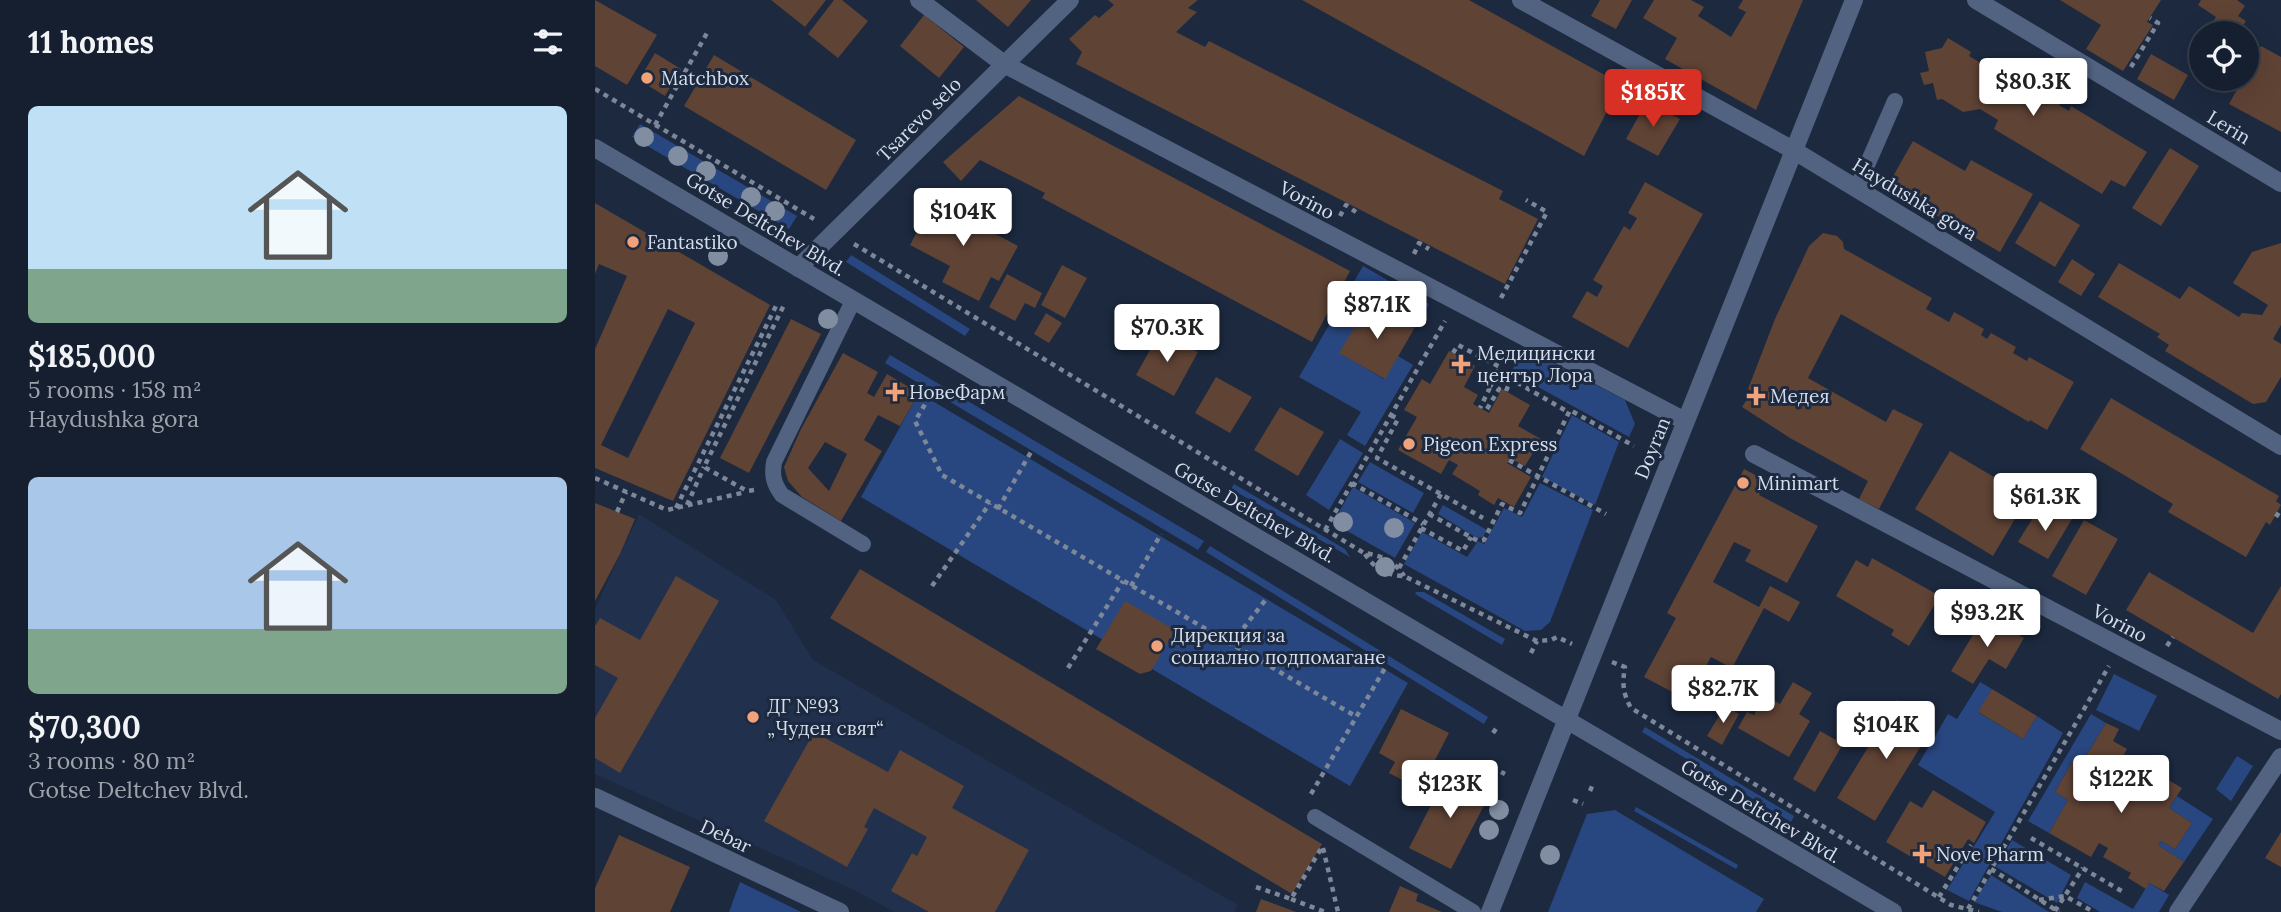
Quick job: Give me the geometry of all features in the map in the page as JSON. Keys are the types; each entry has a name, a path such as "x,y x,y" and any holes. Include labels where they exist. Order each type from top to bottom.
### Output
{"street":[{"name":"Vorino","path":"919,0 1004,64 1685,421"},
{"name":"Tsarevo selo","path":"798,268 1070,0"},
{"name":"Haydushka gora","path":"1521,0 1793,150 2281,446"},
{"name":"Doyran","path":"1490,912 1854,0"},
{"name":"Lerin","path":"1976,0 2281,183"},
{"name":"Gotse Deltchev Blvd.","path":"595,148 1893,912"},
{"name":"Vorino","path":"1754,454 2281,731"},
{"path":"2178,912 2280,761"},
{"name":"Debar","path":"595,797 840,912"}],"lane":[{"path":"1857,188 1895,101"},
{"path":"853,301 774,461 772,473 775,486 782,495 863,544"},
{"path":"1315,817 1473,912"}],"path":[{"path":"2120,86 2158,23 2150,18"},
{"path":"655,125 706,33"},
{"path":"595,89 1325,530 1364,553 1376,555 1399,568 1404,576"},
{"path":"1490,319 1547,212 1526,200"},
{"path":"1346,205 1356,212"},
{"path":"1419,243 1429,249"},
{"path":"1325,530 1456,301"},
{"path":"676,508 778,302"},
{"path":"687,505 784,305"},
{"path":"1453,353 1458,345 1500,367 1480,408"},
{"path":"1506,391 1511,379 1634,446"},
{"path":"1487,409 1499,389 1491,385"},
{"path":"930,396 915,421 942,475 1357,717"},
{"path":"1429,514 1478,541 1484,540 1501,504 1520,513 1568,412"},
{"path":"1391,415 1398,419 1377,458 1483,518"},
{"path":"998,509 1031,452"},
{"path":"1509,460 1606,514"},
{"path":"704,467 747,491"},
{"path":"595,478 667,510 775,486"},
{"path":"1352,483 1464,551 1471,537"},
{"path":"617,512 626,492"},
{"path":"1399,568 1441,494"},
{"path":"932,586 990,503"},
{"path":"2276,517 2281,509"},
{"path":"1131,586 1161,534"},
{"path":"1364,553 1375,567 1396,576 1404,576 1537,641 1557,637 1563,640"},
{"path":"1068,668 1123,581"},
{"path":"1231,644 1267,597"},
{"path":"1531,653 1537,641"},
{"path":"1968,909 2120,647"},
{"path":"1618,664 1625,667 1625,698 1631,708 1951,905 1979,912"},
{"path":"1309,798 1385,668"},
{"path":"1628,716 1631,708"},
{"path":"1493,733 1498,726"},
{"path":"1590,791 1593,784"},
{"path":"1573,800 1583,804"},
{"path":"1315,817 1338,912"},
{"path":"2031,838 2125,893"},
{"path":"1939,897 1971,845"},
{"path":"1291,900 1323,846"},
{"path":"1991,869 2056,911 2083,867"},
{"path":"1257,887 1325,912"},
{"path":"2039,900 2064,897 2094,912"}],"shaded area":[{"path":"640,124 797,216 789,229 632,137"},
{"path":"851,255 970,329 965,336 846,262"},
{"path":"1363,266 1429,304 1414,329 1369,303 1340,353 1384,379 1398,356 1413,365 1365,446 1347,435 1361,412 1299,377"},
{"path":"1524,348 1625,400 1635,424 1629,437 1511,372"},
{"path":"890,355 1204,541 1198,550 885,363"},
{"path":"919,393 1408,683 1350,786 861,497"},
{"path":"1572,415 1619,442 1595,505 1542,477"},
{"path":"1340,439 1363,453 1329,510 1306,495"},
{"path":"1370,462 1424,493 1413,513 1358,482"},
{"path":"1540,483 1593,510 1550,622 1541,630 1525,631 1404,564 1422,532 1467,557 1478,541 1484,544 1504,508 1522,517"},
{"path":"1234,484 1345,549 1350,557 1231,489"},
{"path":"1353,487 1415,523 1395,558 1333,523"},
{"path":"1443,505 1487,530 1483,537 1477,538 1438,514"},
{"name":"ДГ №93 „Чуден свят“","path":"639,514 776,600 813,660 1238,905 1234,912 895,912 854,890 595,774 595,609"},
{"path":"1210,546 1488,717 1484,724 1206,552"},
{"path":"1424,592 1505,639 1502,645 1415,594"},
{"path":"2114,674 2157,696 2139,731 2096,710"},
{"path":"1980,682 1992,689 1979,713 2023,739 2037,716 2063,733 1969,901 1947,890 1995,812 1918,765 1948,714 1957,719"},
{"path":"2091,714 2106,723 2080,766 2072,762 2055,792 2068,800 2049,833 2028,821"},
{"path":"1645,727 1794,816 1791,822 1642,732"},
{"path":"2237,756 2253,766 2231,801 2216,789"},
{"path":"2177,796 2213,819 2184,862 2158,845 2161,841 2175,849 2192,823 2169,808"},
{"path":"1636,807 1738,865 1736,869 1634,811"},
{"path":"1615,810 1764,899 1756,912 1548,912 1587,814"},
{"path":"2012,840 2071,875 2057,903 1996,867"},
{"path":"1991,875 2049,912 2002,912 1974,902"},
{"path":"740,882 801,912 729,912"},
{"path":"2085,882 2133,909 2149,883 2169,895 2159,912 2100,912 2077,898"}],"building":[{"path":"595,0 657,35 627,85 595,66"},
{"path":"771,0 826,0 805,27"},
{"path":"834,0 842,0 868,21 838,58 808,34"},
{"path":"976,0 1031,0 1008,27"},
{"path":"1108,0 1198,0 1188,8 1197,12 1176,32 1205,47 1209,41 1503,191 1499,199 1538,219 1505,284 1076,64 1082,52 1069,39 1095,15 1099,18 1114,5"},
{"path":"1302,0 1469,0 1621,84 1584,156"},
{"path":"1600,0 1632,0 1616,29 1591,16"},
{"path":"1654,0 1691,0 1704,7 1698,16 1731,37 1746,12 1738,8 1743,0 1803,0 1756,110 1665,59 1677,38 1643,18"},
{"path":"2060,0 2161,0 2147,22 2153,25 2123,71 2086,49 2101,25"},
{"path":"2201,0 2237,0 2245,6 2238,16 2246,21 2214,21 2216,17 2198,5"},
{"path":"924,15 964,47 939,78 900,46"},
{"path":"1948,38 1971,52 1969,56 1991,69 1994,63 2062,101 2059,105 2069,111 2071,106 2147,152 2125,187 2111,180 2102,194 1994,129 1998,120 1980,109 1963,112 1942,99 1937,100 1933,83 1924,85 1920,73 1929,71 1925,52 1942,48"},
{"path":"2261,46 2281,57 2281,132 2229,104 2236,91 2259,91"},
{"path":"655,53 681,69 665,96 639,80"},
{"path":"2151,54 2188,75 2174,100 2137,79"},
{"path":"714,55 856,140 826,190 684,106"},
{"path":"1019,96 1350,271 1312,342 1042,198 1045,193 980,160 961,181 943,162"},
{"path":"1647,101 1680,119 1658,156 1626,139"},
{"path":"1913,141 1965,171 1971,160 2033,194 2000,252 1887,187"},
{"path":"2170,148 2199,166 2161,226 2132,208"},
{"path":"1645,182 1703,214 1628,348 1572,317 1587,291 1597,297 1603,286 1593,280 1624,226 1630,230 1637,218 1628,213"},
{"path":"936,196 991,225 988,230 1018,246 999,281 991,277 979,301 942,282 950,266 910,245"},
{"path":"2040,201 2080,225 2055,267 2015,243"},
{"path":"595,203 770,305 673,501 595,468 595,349 627,276 599,264 595,274","holes":["668,309 695,323 628,458 601,445"]},
{"path":"1823,233 1837,236 1843,242 1844,249 1932,298 1926,309 1949,322 1954,312 1984,329 1981,335 1987,339 1991,333 2016,347 2013,353 2027,361 2029,357 2074,382 2047,430 1841,314 1808,378 1886,422 1893,409 1923,424 1879,509 1859,499 1868,481 1790,438 1742,407 1752,391 1748,389 1775,319 1809,246"},
{"path":"2281,243 2281,325 2273,339 2281,344 2281,377 2266,402 2253,404 2165,351 2169,345 2157,337 2160,334 2098,297 2119,263 2180,299 2189,286 2239,317 2242,313 2262,315 2268,305 2233,283 2252,252"},
{"path":"2072,259 2095,274 2081,296 2058,282"},
{"path":"1062,265 1087,278 1065,318 1041,305"},
{"path":"1007,274 1042,293 1035,308 1025,303 1015,321 989,307"},
{"path":"1369,303 1414,329 1385,379 1339,353"},
{"path":"1046,313 1062,323 1049,343 1034,334"},
{"path":"791,319 821,334 749,473 720,458"},
{"path":"1160,332 1198,352 1174,396 1136,375"},
{"path":"1449,351 1475,366 1464,387 1478,395 1473,404 1489,413 1502,389 1530,405 1518,426 1541,439 1525,466 1510,458 1507,463 1531,477 1514,507 1498,498 1494,505 1478,495 1480,491 1452,474 1458,465 1449,460 1441,474 1398,450 1417,417 1404,410 1422,379 1430,384"},
{"path":"843,353 878,372 867,393 874,397 887,374 919,393 900,426 878,415 864,440 882,451 841,521 802,497 788,481 784,467 801,429","holes":["825,442 847,454 829,491 808,468"]},
{"path":"1216,377 1252,397 1230,433 1195,413"},
{"path":"2111,398 2279,496 2276,501 2281,505 2270,525 2266,522 2246,557 2168,512 2173,504 2080,449"},
{"path":"1280,407 1324,432 1298,476 1254,450"},
{"path":"1950,451 2028,497 1993,556 1915,509"},
{"path":"1744,469 1767,481 1759,495 1818,526 1787,583 1745,561 1751,550 1734,542 1713,582 1759,607 1770,586 1800,602 1789,622 1764,608 1732,668 1711,657 1701,675 1708,679 1695,704 1644,677 1676,618 1667,613"},
{"path":"595,503 635,519 595,601"},
{"path":"2037,511 2053,521 2059,511 2072,519 2048,559 2018,542"},
{"path":"2084,520 2118,539 2086,595 2052,576"},
{"path":"1872,558 1940,596 1909,646 1891,635 1894,630 1836,596 1856,560 1868,567"},
{"path":"860,569 1322,844 1292,894 830,618"},
{"path":"2149,572 2253,633 2281,586 2281,694 2278,699 2126,610"},
{"path":"676,576 719,601 620,773 595,758 595,718 618,678 595,665 595,626 600,618 640,640"},
{"path":"1125,601 1175,630 1151,671 1140,674 1096,649"},
{"path":"1985,615 2024,638 2006,669 1989,659 1973,684 1951,671"},
{"path":"1793,682 1812,693 1799,714 1810,721 1789,757 1738,728 1747,712 1754,715 1765,695 1780,704"},
{"path":"1992,689 2037,716 2023,739 1978,712"},
{"path":"1897,700 1935,723 1875,821 1837,798"},
{"path":"1725,706 1739,714 1722,745 1707,736"},
{"path":"1401,709 1449,733 1420,789 1389,773 1395,762 1379,753"},
{"path":"2106,723 2119,729 2113,741 2127,749 2115,770 2129,778 2124,786 2139,795 2153,771 2182,788 2169,808 2192,823 2175,849 2161,841 2158,845 2184,862 2164,891 2149,883 2146,889 2128,878 2131,873 2103,857 2108,848 2099,843 2091,857 2049,833 2068,800 2055,792 2072,762 2080,766"},
{"path":"1820,731 1843,744 1815,792 1793,779"},
{"path":"814,732 888,772 900,750 964,786 952,808 1029,850 995,912 929,912 891,891 912,853 917,856 927,837 874,808 864,827 868,829 847,867 764,821"},
{"path":"1449,770 1491,792 1451,869 1409,848"},
{"path":"1933,790 1986,822 1974,843 1968,839 1945,877 1886,842 1910,801 1922,808"},
{"path":"2281,832 2281,867 2265,858"},
{"path":"619,835 690,867 670,912 595,912 595,888"},
{"path":"1400,886 1418,894 1416,901 1442,912 1389,912"},
{"path":"1261,899 1296,912 1256,912"}],"place":[{"name":"Matchbox","path":"647,78"},
{"name":"Fantastiko","path":"633,242"},
{"name":"Медицински център Лора","path":"1461,364"},
{"name":"НовеФарм","path":"895,392"},
{"name":"Медея","path":"1756,396"},
{"name":"Pigeon Express","path":"1409,444"},
{"name":"Minimart","path":"1743,483"},
{"name":"Дирекция за социално подпомагане","path":"1157,646"},
{"name":"ДГ №93 „Чуден свят“","path":"753,717"},
{"name":"Nove Pharm","path":"1922,854"}]}
